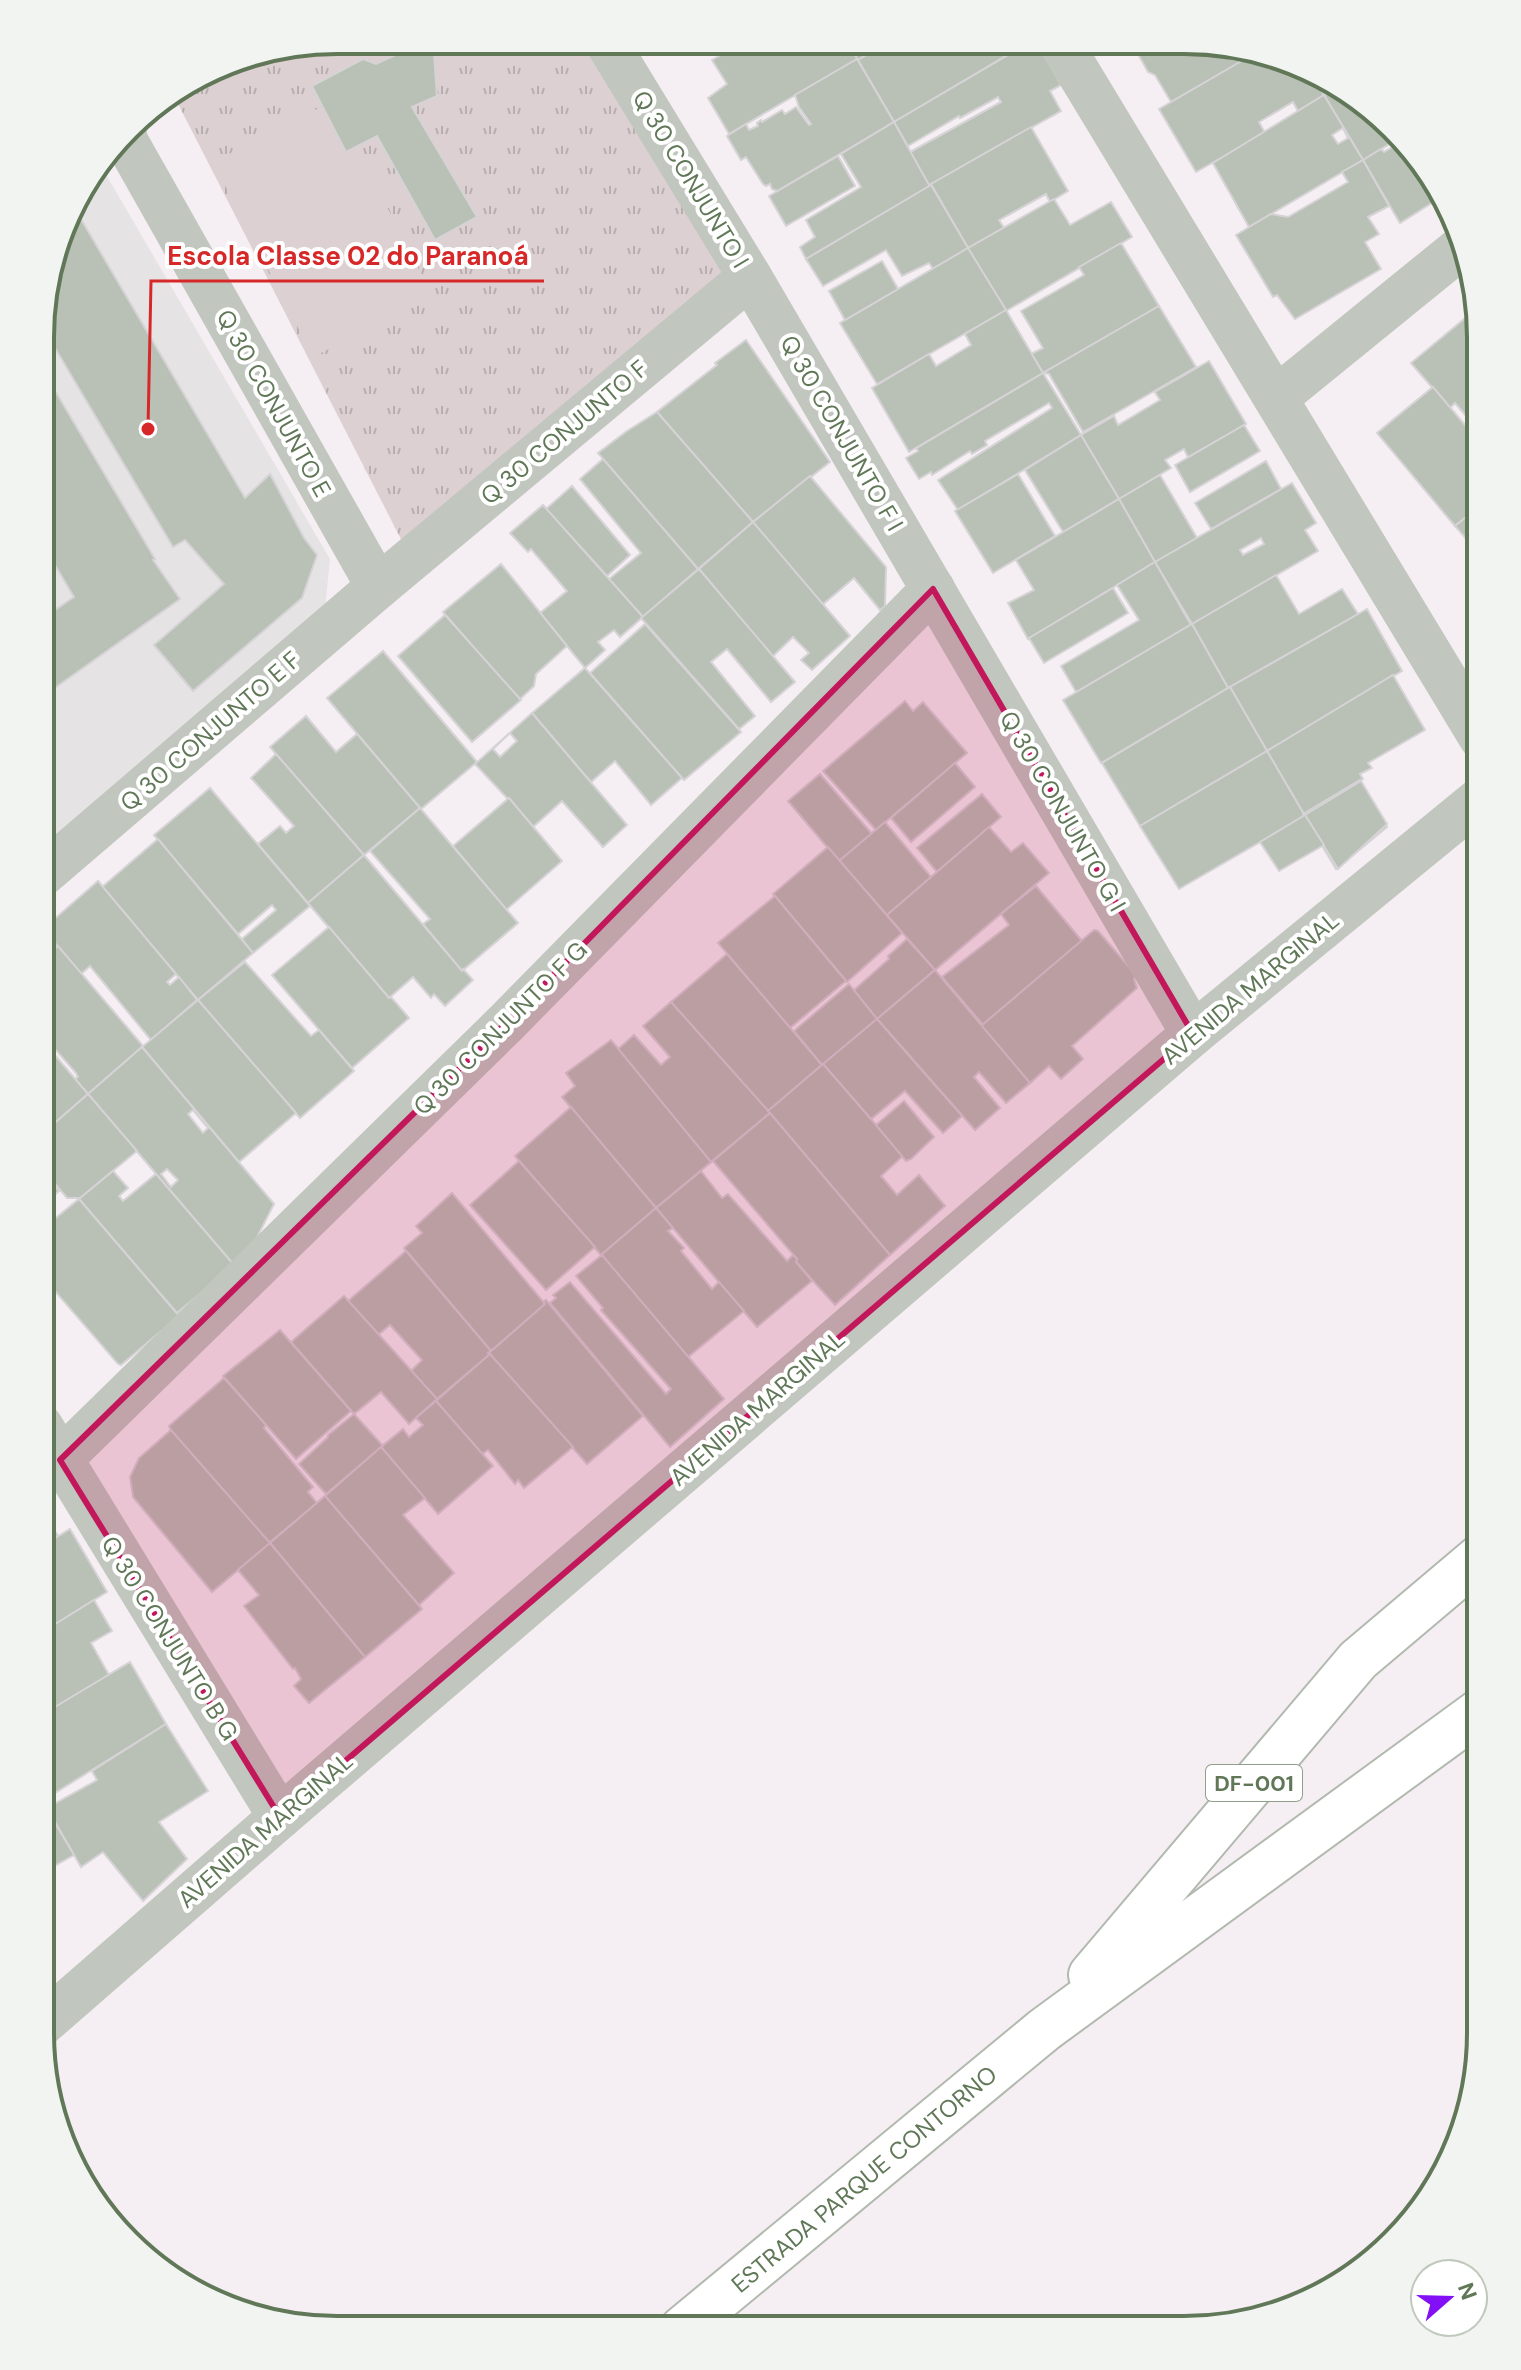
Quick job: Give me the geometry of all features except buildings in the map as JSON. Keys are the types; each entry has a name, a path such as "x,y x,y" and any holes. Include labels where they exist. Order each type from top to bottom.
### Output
{"main road":[{"name":"DF-001","path":"1045,2029 1358,1660 1466,1568"},
{"name":"DF-001","path":"1045,2029 1466,1721"},
{"name":"ESTRADA PARQUE CONTORNO","path":"698,2316 1045,2029"}],"street":[{"path":"1067,54 1467,714"},
{"name":"Q 30 CONJUNTO I","path":"614,55 750,277"},
{"name":"Q 30 CONJUNTO E","path":"129,145 378,587"},
{"path":"1276,398 1454,253"},
{"name":"Q 30 CONJUNTO F","path":"378,587 750,277"},
{"name":"Q 30 CONJUNTO F I","path":"750,277 933,589"},
{"name":"Q 30 CONJUNTO E F","path":"54,865 378,587"},
{"name":"Q 30 CONJUNTO G I","path":"933,589 1193,1034"},
{"name":"Q 30 CONJUNTO F G","path":"54,1439 506,1023 933,589"},
{"name":"AVENIDA MARGINAL","path":"54,2014 1193,1034 1467,810"},
{"name":"Q 30 CONJUNTO B G","path":"54,1450 280,1817"}],"highlighted area":[{"path":"933,589 1193,1034 280,1817 60,1460 506,1023"}],"shaded area":[{"path":"106,174 330,559 323,628 54,848 56,300 76,228"}],"green space":[{"path":"601,55 746,290 405,547 178,103 212,83 246,69 300,56"},
{"path":"333,101 433,297 313,357 213,162"}],"place":[{"name":"Escola Classe 02 do Paranoá","path":"148,429"}]}
